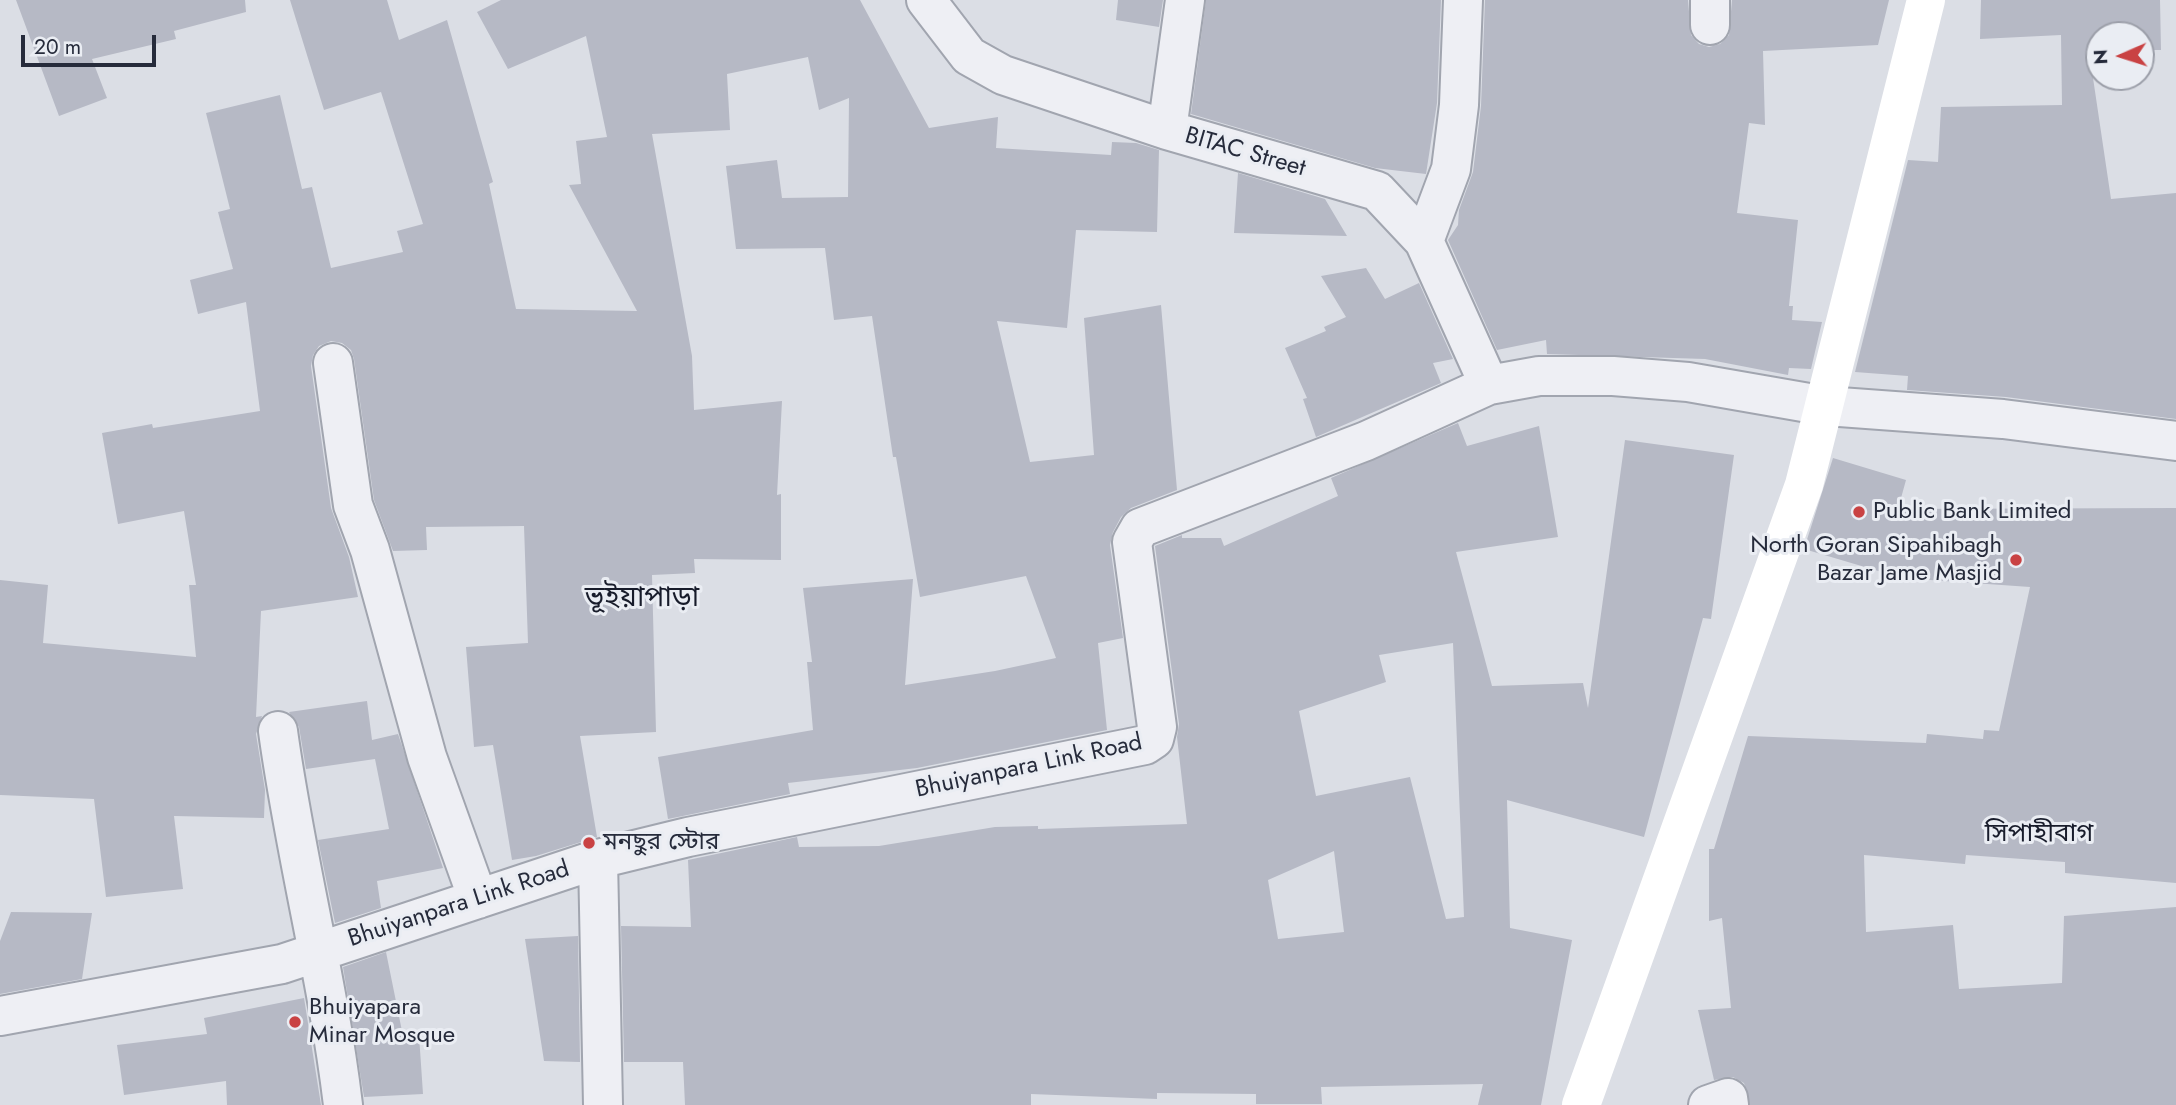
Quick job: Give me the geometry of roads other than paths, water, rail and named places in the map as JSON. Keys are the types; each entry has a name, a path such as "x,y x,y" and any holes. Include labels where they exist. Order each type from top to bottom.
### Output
{"street":[{"name":"BITAC Street","path":"926,0 969,56 1003,75 1167,130 1377,191 1424,241 1489,386"},
{"path":"1167,130 1185,0"},
{"path":"1424,241 1451,169 1459,105 1463,0"},
{"path":"1581,1105 1804,485 1926,0"},
{"path":"333,363 353,505 370,550 427,757 478,899"},
{"name":"Bhuiyanpara Link Road","path":"0,1016 282,964 598,859 688,837 1145,745 1154,739 1157,727 1132,542 1140,528 1366,441 1489,386 1539,376 1613,376 1688,382 1826,406 2003,419 2176,441"},
{"path":"278,731 289,810 335,1040 343,1105"},
{"path":"598,859 603,1105"},
{"path":"1708,1105 1728,1098 1729,1105"}],"place":[{"name":"Public Bank Limited","path":"1859,512"},
{"name":"North Goran Sipahibagh Bazar Jame Masjid","path":"2016,560"},
{"name":"মনছুর স্টোর","path":"589,843"},
{"name":"Bhuiyapara Minar Mosque","path":"295,1022"}],"district":[{"name":"ভূইয়াপাড়া","path":"642,599"},
{"name":"সিপাহীবাগ","path":"2039,835"}]}
